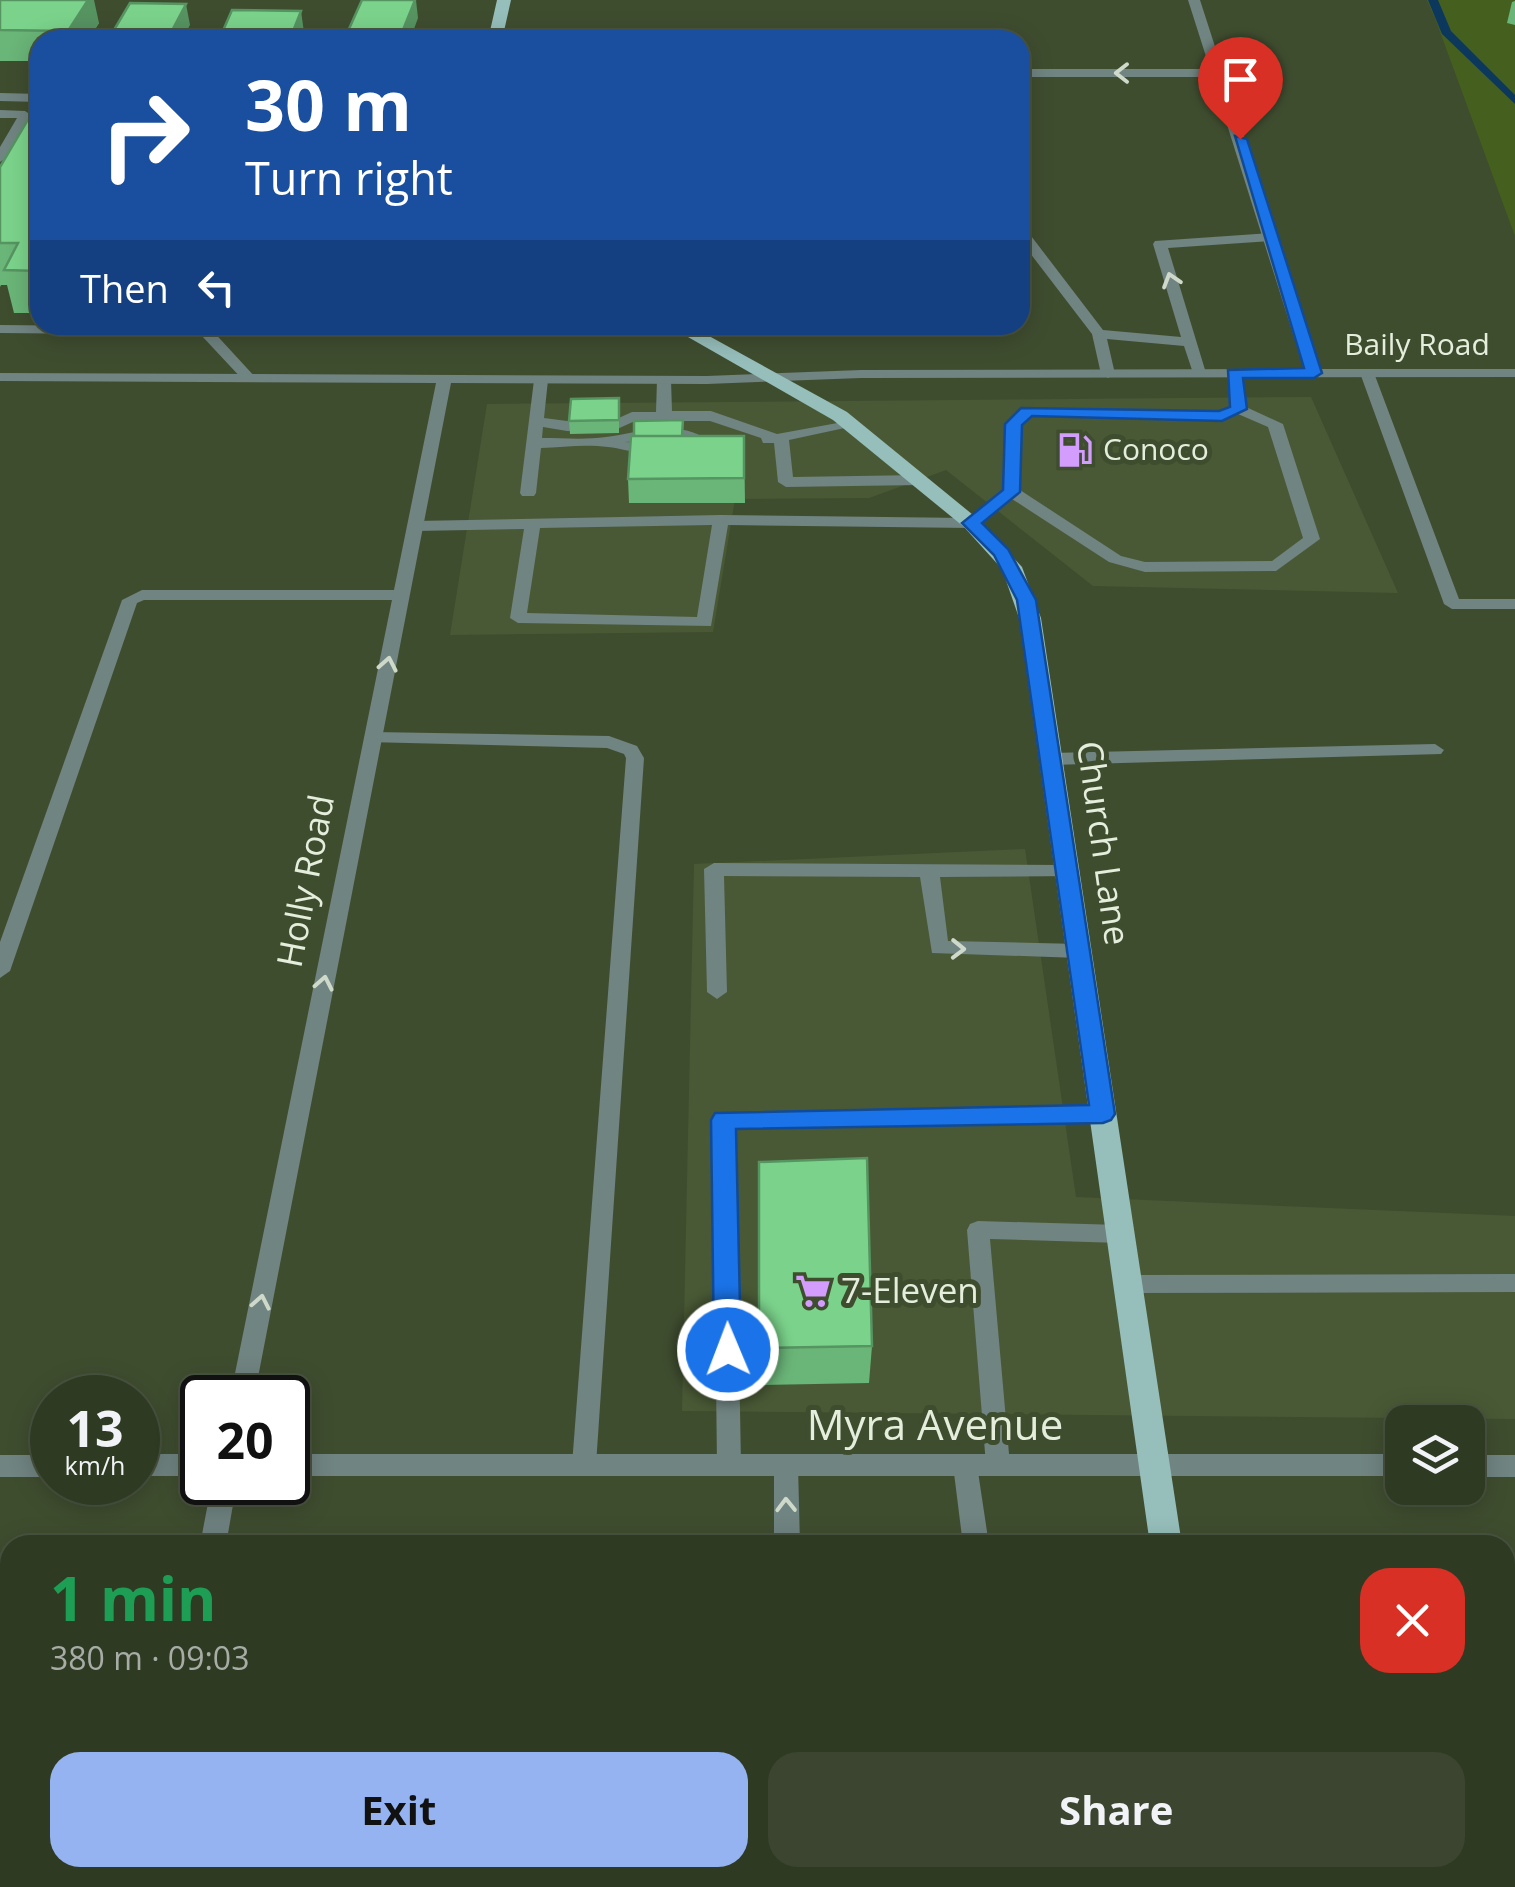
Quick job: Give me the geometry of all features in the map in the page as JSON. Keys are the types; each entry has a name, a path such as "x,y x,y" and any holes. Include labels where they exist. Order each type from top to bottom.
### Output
{"main road":[{"path":"497,30 504,0"},
{"name":"Church Lane","path":"694,335 849,423 1002,552 1026,600 1164,1535"}],"street":[{"path":"1194,0 1314,373"},
{"path":"1030,73 1220,74"},
{"path":"0,98 30,98"},
{"path":"0,114 30,114"},
{"path":"0,158 25,114"},
{"path":"1200,373 1160,244 1271,237"},
{"path":"1030,244 1099,334 1108,374"},
{"path":"0,329 30,329"},
{"path":"1099,334 1190,342"},
{"path":"209,335 248,378"},
{"path":"1234,373 1240,395 1238,409"},
{"path":"1367,373 1452,604 1515,604"},
{"name":"Baily Road","path":"0,377 664,380 1515,373"},
{"name":"Holly Road","path":"247,1375 444,379"},
{"path":"528,494 534,443 543,420 540,380"},
{"path":"664,380 664,416"},
{"path":"1238,409 1275,424 1312,539 1276,566 1145,567 1115,559 1012,492 1014,424 1028,411 1222,416 1238,409"},
{"path":"543,420 567,426 615,425 632,418 711,416 781,440"},
{"path":"534,443 608,442 628,447 678,446 714,440 781,440 849,423"},
{"path":"781,440 786,482 920,480"},
{"path":"415,526 721,520 972,523 1012,492"},
{"path":"532,524 518,618 705,622 721,520"},
{"path":"0,971 130,600 142,596 401,595"},
{"path":"373,738 609,742 630,750 634,758 584,1465"},
{"path":"1050,759 1435,750"},
{"path":"717,992 714,869 1067,871"},
{"path":"929,870 939,948 1079,951"},
{"path":"730,1465 724,1120 1103,1114"},
{"path":"998,1465 978,1230 1120,1234"},
{"path":"1128,1284 1515,1283"},
{"name":"Myra Avenue","path":"310,1465 1385,1465"},
{"path":"786,1465 787,1535"},
{"path":"965,1465 975,1535"},
{"path":"0,1466 30,1466"},
{"path":"1485,1466 1515,1466"},
{"path":"215,1535 221,1505"}],"shaded area":[{"path":"1311,397 1398,593 1093,586 946,470 869,498 735,499 713,632 450,635 487,404"},
{"path":"1025,849 1076,1197 1515,1216 1515,1419 1485,1419 1485,1405 1385,1405 1385,1418 682,1411 694,864"}],"green space":[{"path":"1427,0 1515,0 1515,236 1435,18"}],"building":[{"path":"0,0 88,0 69,30 0,30"},
{"path":"362,0 415,0 403,30 348,30"},
{"path":"130,3 186,4 172,30 114,30"},
{"path":"232,10 301,11 294,30 223,30"},
{"path":"30,116 30,271 4,270 18,243 0,243 0,167"},
{"path":"619,398 619,420 569,421 571,399"},
{"path":"683,420 682,436 634,436 634,421"},
{"path":"631,436 744,436 744,478 628,479"},
{"name":"7-Eleven","path":"867,1158 872,1346 759,1348 759,1162"}],"waterway":[{"path":"1433,0 1446,32 1515,101"}],"place":[{"name":"Conoco","path":"1075,450"},
{"name":"7-Eleven","path":"813,1291"}],"route":[{"path":"728,1350 724,1120 1103,1114 1026,600 1002,552 972,523 1012,492 1014,424 1028,411 1222,416 1238,409 1240,395 1234,373 1314,373 1240,139"}]}
